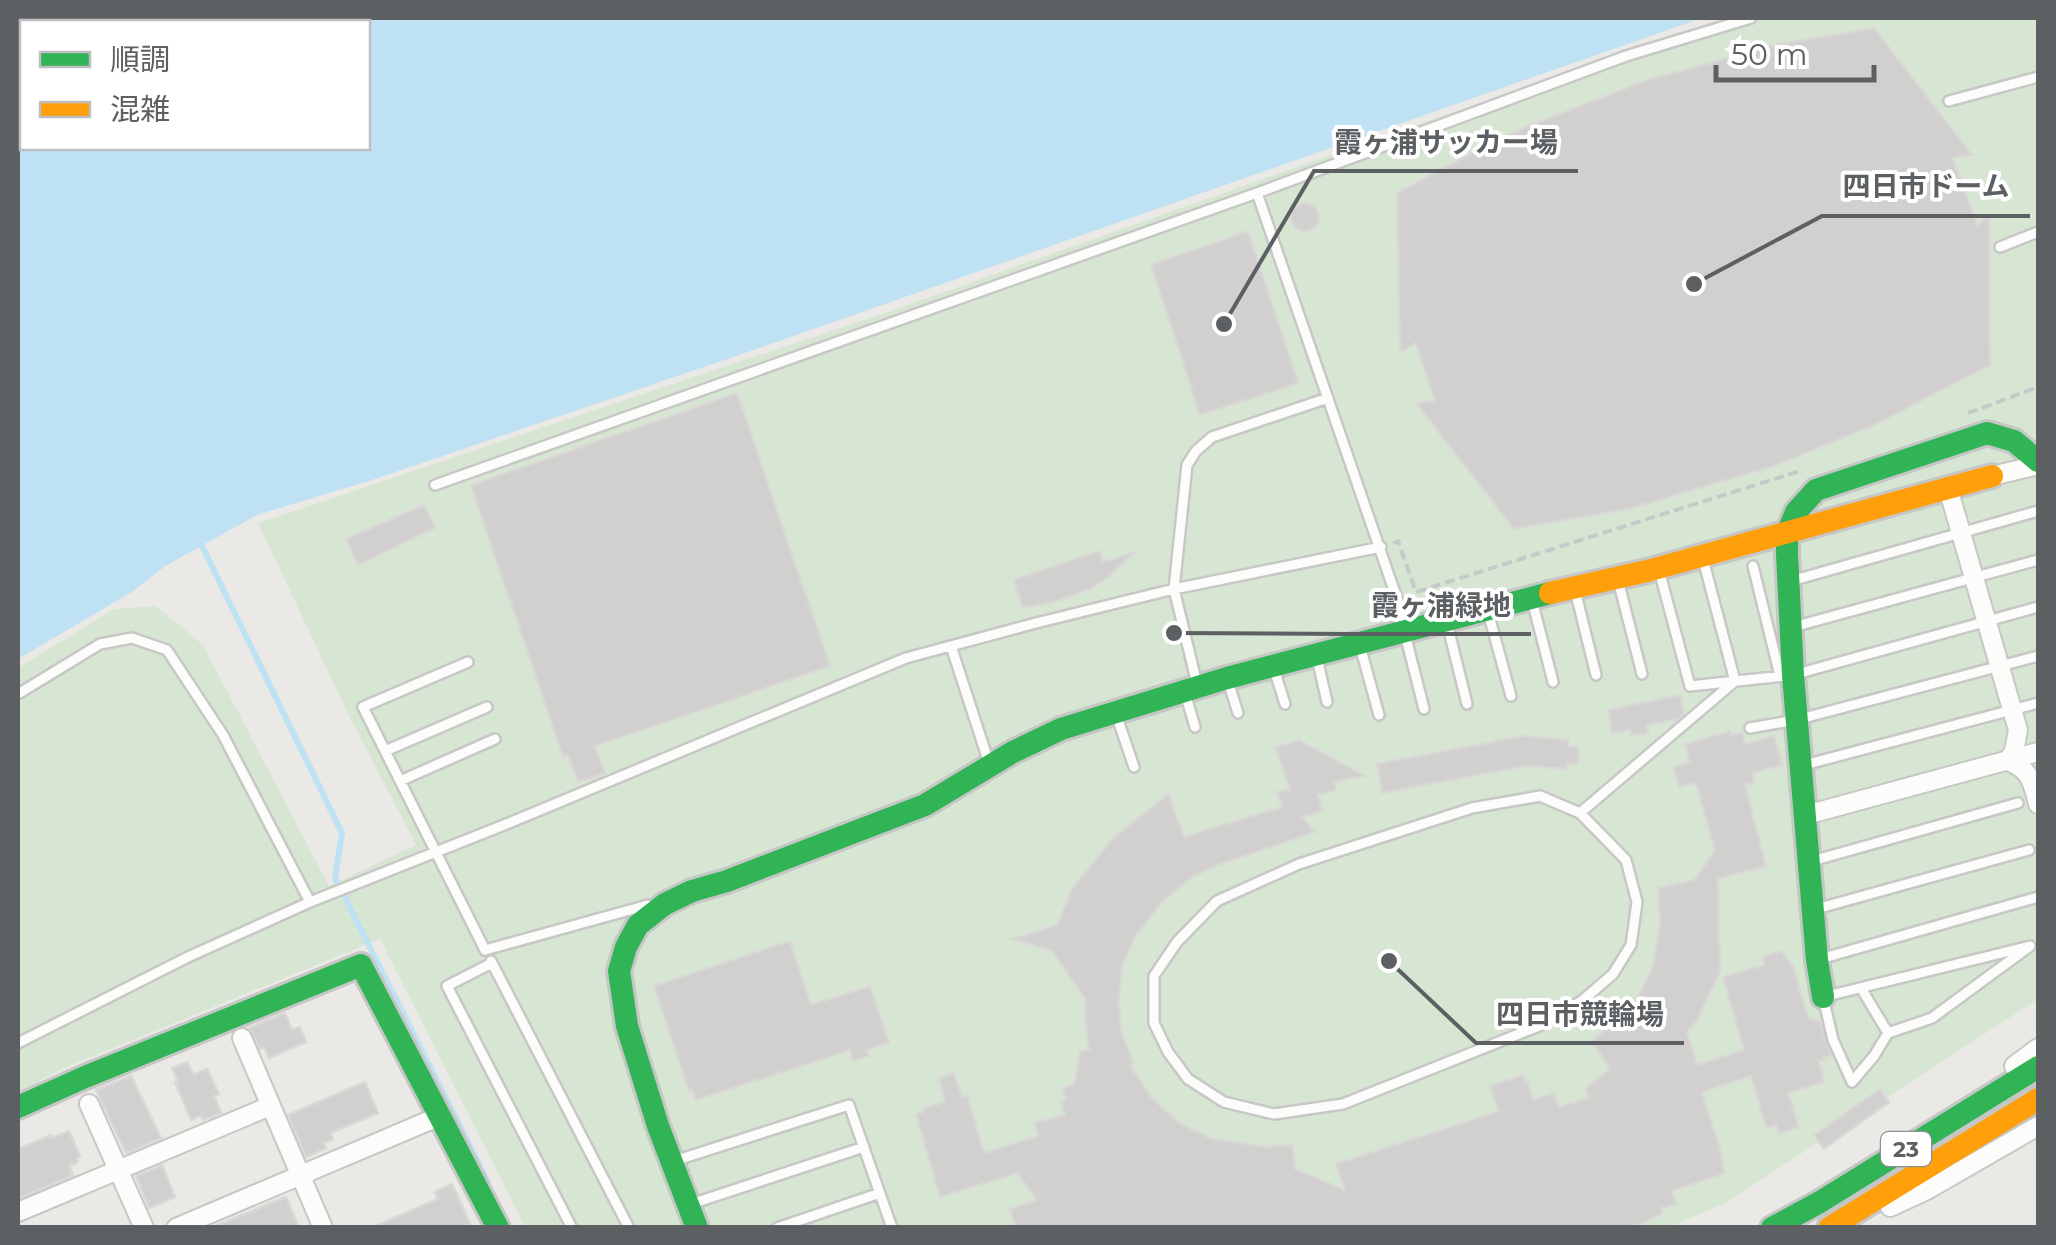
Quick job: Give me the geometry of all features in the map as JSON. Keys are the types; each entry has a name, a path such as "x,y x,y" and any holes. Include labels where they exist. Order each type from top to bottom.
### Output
{"main road":[{"path":"1823,997 1796,720 1786,676 1790,628 1787,534 1796,512 1816,490 1988,432 2014,441 2038,463"},
{"path":"697,1228 658,1126 627,1026 619,971 638,925 665,904 926,804 1013,752 1115,712 1227,678 1659,568 1992,476"},
{"path":"18,1108 361,965 498,1228"},
{"name":"23","path":"1772,1228 2038,1067"},
{"name":"23","path":"1829,1228 2038,1099"}],"street":[{"path":"1992,476 2038,463"},
{"path":"1948,488 2018,730 2018,740 2008,761"},
{"path":"1806,815 2038,752"},
{"path":"2008,761 2026,770 2038,804"},
{"path":"242,1038 322,1228"},
{"path":"1898,1154 2038,1048"},
{"path":"89,1104 144,1228"},
{"path":"18,1212 270,1106"},
{"path":"176,1228 440,1116"},
{"path":"1842,1228 1928,1190 2038,1126"}],"lane":[{"path":"435,485 1257,193 1626,56 1750,18"},
{"path":"1949,101 2038,77"},
{"path":"1257,193 1380,546 1406,631 1424,710"},
{"path":"2000,248 2038,232"},
{"path":"1194,726 1174,588 1187,465 1212,437 1328,398"},
{"path":"1788,581 2038,512"},
{"path":"18,1043 188,956 310,902 906,658 1174,588 1380,546"},
{"path":"1703,556 1734,681"},
{"path":"1790,628 2038,560"},
{"path":"1752,566 1786,676"},
{"path":"1659,568 1690,686 1786,676 2038,608"},
{"path":"1617,578 1642,674"},
{"path":"1574,587 1596,674"},
{"path":"1531,598 1554,682"},
{"path":"1488,609 1511,696"},
{"path":"1447,620 1467,704"},
{"path":"18,694 100,644 132,638 167,650 222,735 310,902"},
{"path":"1360,644 1379,715"},
{"path":"951,646 990,766"},
{"path":"1316,656 1328,702"},
{"path":"1750,728 1796,720 2038,656"},
{"path":"468,662 363,707 431,854 630,1228"},
{"path":"1274,666 1285,704"},
{"path":"1227,678 1238,713"},
{"path":"1580,813 1734,681"},
{"path":"1801,766 2038,702"},
{"path":"386,751 486,707"},
{"path":"1115,712 1134,767"},
{"path":"400,781 494,739"},
{"path":"1540,796 1580,813 1626,860 1637,902 1631,944 1613,974 1582,1000 1539,1026 1343,1104 1274,1114 1224,1102 1188,1079 1168,1052 1154,1023 1154,976 1177,942 1217,901 1300,864 1472,808 1540,796"},
{"path":"1810,862 2018,802"},
{"path":"1813,910 2029,850"},
{"path":"485,950 680,896"},
{"path":"1817,960 2038,897"},
{"path":"2030,946 1932,1018 1888,1033 1852,1082 1833,1040 1823,997 1861,988 2030,946"},
{"path":"492,963 446,986 572,1228"},
{"path":"1861,988 1888,1033"},
{"path":"672,1162 849,1105 892,1228"},
{"path":"688,1205 864,1148"},
{"path":"777,1228 880,1193"}],"path":[{"path":"1954,418 2038,386"},
{"path":"1380,546 1398,542 1416,592 1811,467"}],"green space":[{"path":"1732,18 2038,18 2038,999 1724,1204 1669,1227 525,1227 380,939 59,1070 18,1094 18,668 114,609 156,606 203,645 329,886 416,845 349,716 258,523 888,312 1384,136"}],"water":[{"path":"18,18 1702,18 745,353 375,479 257,515 167,565 130,593 18,659"}],"building":[{"path":"1874,28 1972,155 1953,158 1977,225 1989,216 1990,365 1872,426 1774,466 1632,508 1514,529 1416,403 1435,401 1416,343 1400,353 1397,193 1526,127 1647,80 1785,43"},
{"path":"1305,203 1315,207 1319,217 1315,227 1305,231 1295,227 1291,217 1295,207"},
{"path":"1248,231 1298,383 1200,415 1151,265"},
{"path":"737,393 830,666 595,746 605,773 578,782 568,755 563,757 471,485"},
{"path":"424,505 435,528 358,565 346,539"},
{"path":"1099,551 1103,562 1135,552 1090,589 1023,608 1014,580"},
{"path":"1680,695 1684,714 1678,719 1647,725 1648,733 1612,733 1608,710"},
{"path":"1730,731 1731,735 1742,732 1745,744 1774,736 1782,765 1753,773 1755,782 1745,785 1766,866 1718,879 1720,972 1696,1022 1687,1032 1697,1065 1744,1050 1723,977 1764,965 1762,957 1781,951 1793,966 1808,1018 1820,1021 1831,1055 1819,1061 1824,1082 1788,1093 1799,1127 1779,1134 1776,1125 1766,1128 1751,1076 1702,1092 1724,1174 1672,1191 1676,1204 1661,1208 1662,1213 1632,1228 1016,1228 1010,1209 1037,1200 1017,1173 940,1197 916,1114 945,1102 939,1078 954,1073 962,1097 967,1095 984,1153 1038,1136 1035,1123 1065,1115 1062,1088 1074,1084 1080,1051 1089,1050 1086,1000 1052,951 1013,939 1057,925 1072,889 1115,836 1169,794 1184,837 1282,807 1277,792 1290,789 1276,747 1299,740 1365,776 1334,782 1336,790 1318,795 1323,811 1302,817 1315,832 1192,877 1162,902 1135,937 1122,966 1121,1030 1133,1063 1130,1065 1151,1097 1179,1123 1210,1138 1272,1148 1293,1145 1295,1169 1345,1190 1336,1164 1499,1111 1490,1086 1523,1075 1533,1100 1554,1093 1559,1107 1589,1098 1586,1088 1610,1069 1592,1041 1637,998 1653,966 1660,928 1658,888 1694,880 1715,851 1696,783 1679,787 1674,767 1690,762 1685,744"},
{"path":"1524,736 1569,740 1568,746 1579,747 1578,764 1567,763 1567,769 1525,766 1382,793 1377,764"},
{"path":"790,941 811,1005 870,986 889,1043 867,1050 869,1056 853,1061 850,1050 696,1100 689,1091 654,986"},
{"path":"285,1013 292,1030 300,1027 306,1042 269,1058 249,1028"},
{"path":"187,1062 194,1075 207,1069 219,1094 214,1096 221,1113 191,1120 172,1068"},
{"path":"131,1076 161,1138 126,1153 96,1090"},
{"path":"365,1082 378,1113 330,1133 333,1139 324,1143 326,1148 306,1157 288,1115"},
{"path":"1880,1089 1889,1102 1824,1149 1814,1135"},
{"path":"69,1131 80,1156 78,1162 69,1166 73,1175 18,1199 18,1149"},
{"path":"162,1165 175,1197 149,1208 136,1176"},
{"path":"452,1184 472,1228 371,1228 438,1199 435,1192"},
{"path":"286,1197 299,1228 213,1228 213,1227"}],"waterway":[{"path":"202,546 342,833 335,878 488,1182"}],"traffic: fast":[{"path":"1823,997 1793,675 1787,534 1796,512 1816,490 1987,433 2014,441 2038,461"},
{"path":"697,1228 658,1126 627,1026 619,971 638,925 665,904 925,805 1013,752 1061,729 1227,678 1550,593"},
{"path":"18,1107 361,965 498,1228"},
{"path":"1772,1228 2038,1067"}],"traffic: slow":[{"path":"1550,593 1647,571 1992,476"},
{"path":"1829,1228 2038,1099"}],"place":[{"name":"四日市ドーム","path":"1694,284"},
{"name":"霞ヶ浦サッカー場","path":"1224,324"},
{"name":"霞ヶ浦緑地","path":"1174,633"},
{"name":"四日市競輪場","path":"1389,961"}]}
